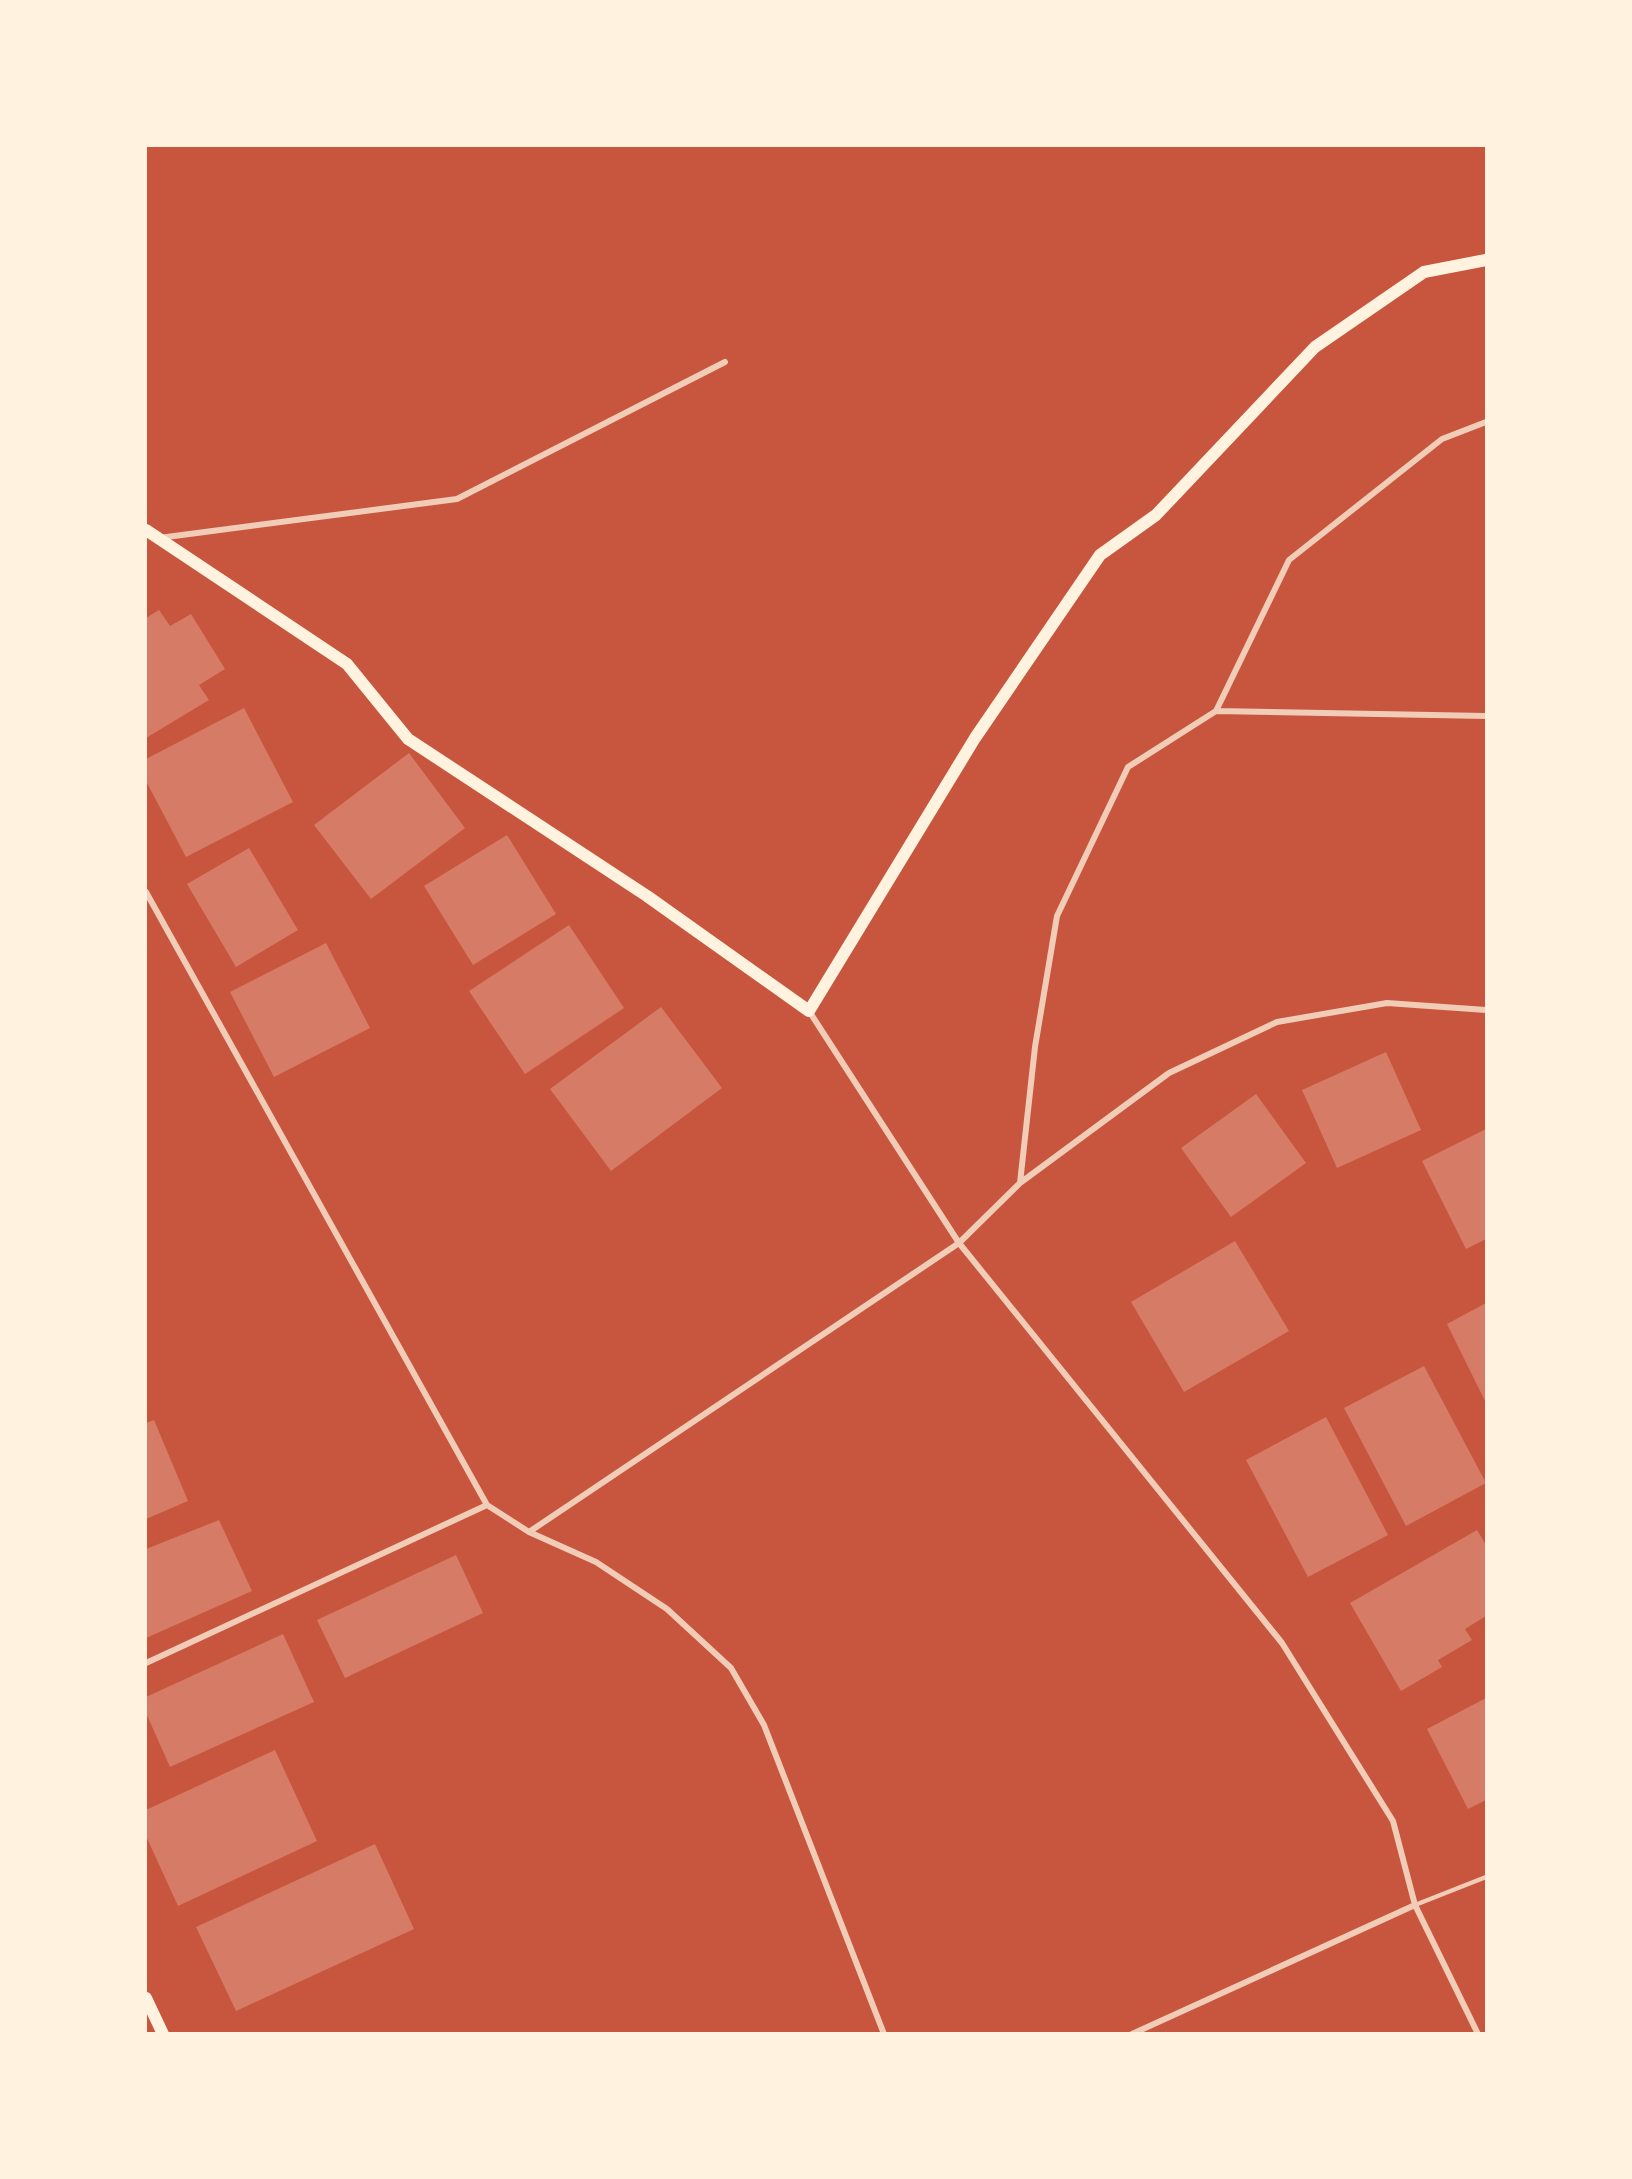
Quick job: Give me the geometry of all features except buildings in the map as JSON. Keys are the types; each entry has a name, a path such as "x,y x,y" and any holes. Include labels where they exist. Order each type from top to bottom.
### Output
{"main road":[{"path":"146,530 347,664 408,739 647,897 809,1011 975,738 1100,555 1156,515 1315,347 1424,272 1486,260"},
{"path":"146,1998 163,2034"}],"street":[{"path":"159,538 457,499 725,362"},
{"path":"1020,1183 1035,1047 1057,916 1128,767 1216,711 1289,560 1442,439 1486,422"},
{"path":"1216,711 1486,716"},
{"path":"146,892 487,1505 529,1532 596,1562 668,1609 730,1668 764,1725 884,2034"},
{"path":"529,1532 959,1243 1020,1183 1169,1072 1277,1022 1387,1003 1486,1010"},
{"path":"809,1011 959,1243 1282,1643 1393,1821 1415,1905 1478,2034"},
{"path":"146,1663 487,1505"},
{"path":"1132,2034 1415,1905"}],"lane":[{"path":"1415,1905 1486,1876"}]}
